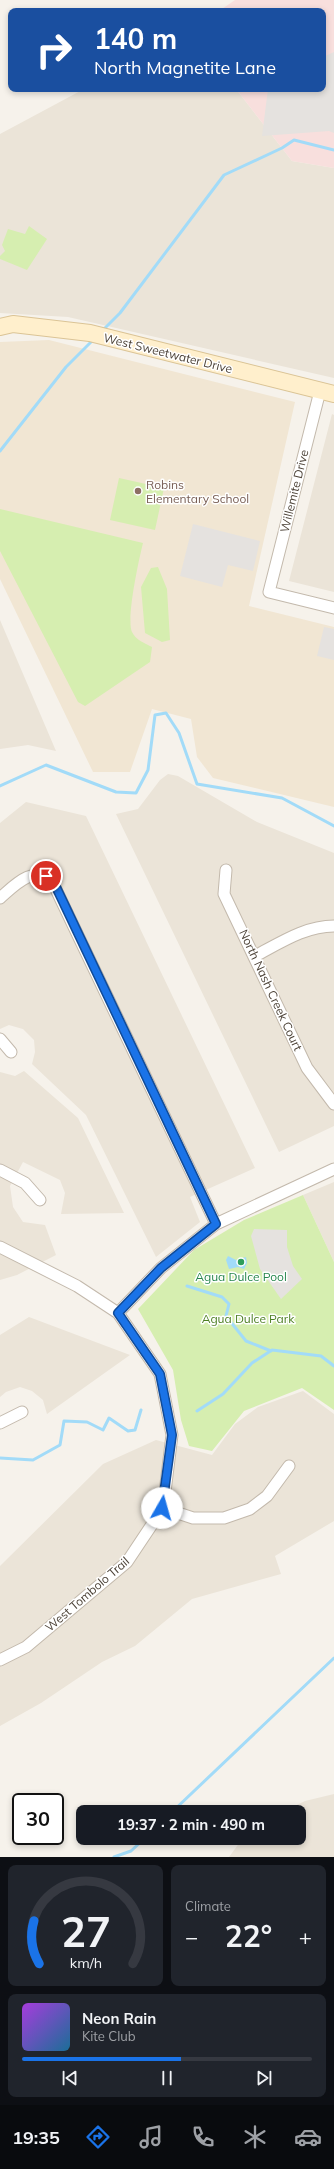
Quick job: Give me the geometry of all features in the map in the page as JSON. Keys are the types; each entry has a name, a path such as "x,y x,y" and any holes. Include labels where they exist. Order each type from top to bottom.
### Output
{"street":[{"name":"West Sweetwater Drive","path":"0,327 13,324 90,334 327,393"},
{"name":"Willemite Drive","path":"327,393 269,592 334,608"},
{"name":"North Nash Creek Court","path":"226,870 224,894 255,956 307,1068 334,1104"},
{"path":"0,898 21,880 42,871 52,881 216,1224"},
{"path":"255,956 299,933 323,926 334,926"},
{"path":"0,1039 11,1052"},
{"path":"0,1247 77,1286 118,1313 161,1268 216,1224 334,1169"},
{"path":"0,1170 25,1183 40,1200"},
{"name":"West Tombolo Trail","path":"0,1660 26,1647 127,1562 162,1508 172,1435 160,1374 118,1313"},
{"path":"0,1423 22,1412"},
{"path":"162,1508 193,1518 224,1518 250,1509 267,1496 289,1466"}],"shaded area":[{"path":"235,0 334,0 334,168 292,161 238,92 326,92 326,8 223,8"},
{"path":"334,52 334,133 329,131 262,136 268,92 326,92 326,56"},
{"path":"78,92 238,92 292,161 334,168 334,378 68,317 0,313 0,134"},
{"name":"Robins Elementary School","path":"49,340 295,402 249,606 334,627 334,807 213,778 197,757 191,719 152,709 130,772 93,772 0,579 0,342"},
{"path":"332,414 334,415 334,592 289,581"},
{"path":"193,524 260,541 253,571 228,565 222,587 180,576"},
{"path":"0,620 56,751 28,745 0,749"},
{"path":"324,627 334,629 334,660 317,656"},
{"path":"168,774 178,776 257,822 334,853 334,1126 279,1152 116,814 138,809 160,780"},
{"path":"26,802 86,816 255,1168 190,1197 200,1222 156,1257 86,1115 32,1064 35,1052 34,1040 23,1029 9,1025 0,1029 0,823"},
{"path":"24,1071 78,1118 124,1213 61,1214 65,1193 60,1180 23,1162 10,1186 13,1207 23,1222 45,1225 56,1255 17,1275 0,1280 0,1072 15,1076"},
{"path":"334,1182 334,1262 303,1195"},
{"path":"254,1229 287,1230 287,1247 293,1266 302,1279 281,1299 260,1269 251,1236"},
{"path":"29,1317 130,1355 47,1414 43,1400 32,1391 20,1387 6,1392 0,1397 0,1335"},
{"path":"303,1391 334,1414 334,1521 275,1556 281,1574 192,1599 135,1646 102,1662 41,1703 0,1726 0,1566 103,1464 156,1440 212,1455 235,1424 258,1407"},
{"path":"334,1794 334,1857 229,1857 238,1845 306,1845 306,1805 297,1805 305,1801"}],"green space":[{"path":"29,226 47,239 27,270 0,259 0,256 5,251 2,245 8,229 25,234"},
{"path":"119,478 164,488 155,530 110,520"},
{"path":"0,509 143,543 132,602 131,625 132,632 136,637 140,641 152,647 150,662 85,706 78,702 0,551"},
{"path":"158,567 167,589 170,640 162,642 145,633 141,587 151,568"},
{"name":"Agua Dulce Park","path":"303,1195 334,1262 334,1410 302,1388 244,1411 212,1451 189,1446 181,1420 173,1370 138,1309 194,1250 244,1220"}],"water":[{"name":"Agua Dulce Pool","path":"228,1256 236,1260 246,1257 247,1263 244,1269 238,1267 229,1269 226,1260"}],"waterway":[{"path":"102,331 120,313 224,175 282,148 294,140 334,150"},
{"path":"0,451 66,367 94,339"},
{"path":"0,786 46,765 116,792 136,793 148,770 155,715 166,713 179,733 197,784 282,798 334,826"},
{"path":"187,1286 222,1297 229,1304 226,1316 246,1341 271,1351"},
{"path":"197,1411 223,1394 252,1363 272,1350 321,1356 334,1366"},
{"path":"0,1458 33,1460 60,1445 64,1421 87,1422 103,1430 109,1418 128,1431 135,1430 141,1410"},
{"path":"179,1805 334,1658"},
{"path":"114,1857 131,1851 137,1845"}],"place":[{"name":"Robins Elementary School","path":"138,491"},
{"name":"Agua Dulce Pool","path":"241,1262"}],"route":[{"path":"46,876 52,881 57,889 216,1224 161,1268 118,1313 160,1374 172,1435 162,1508"}]}
